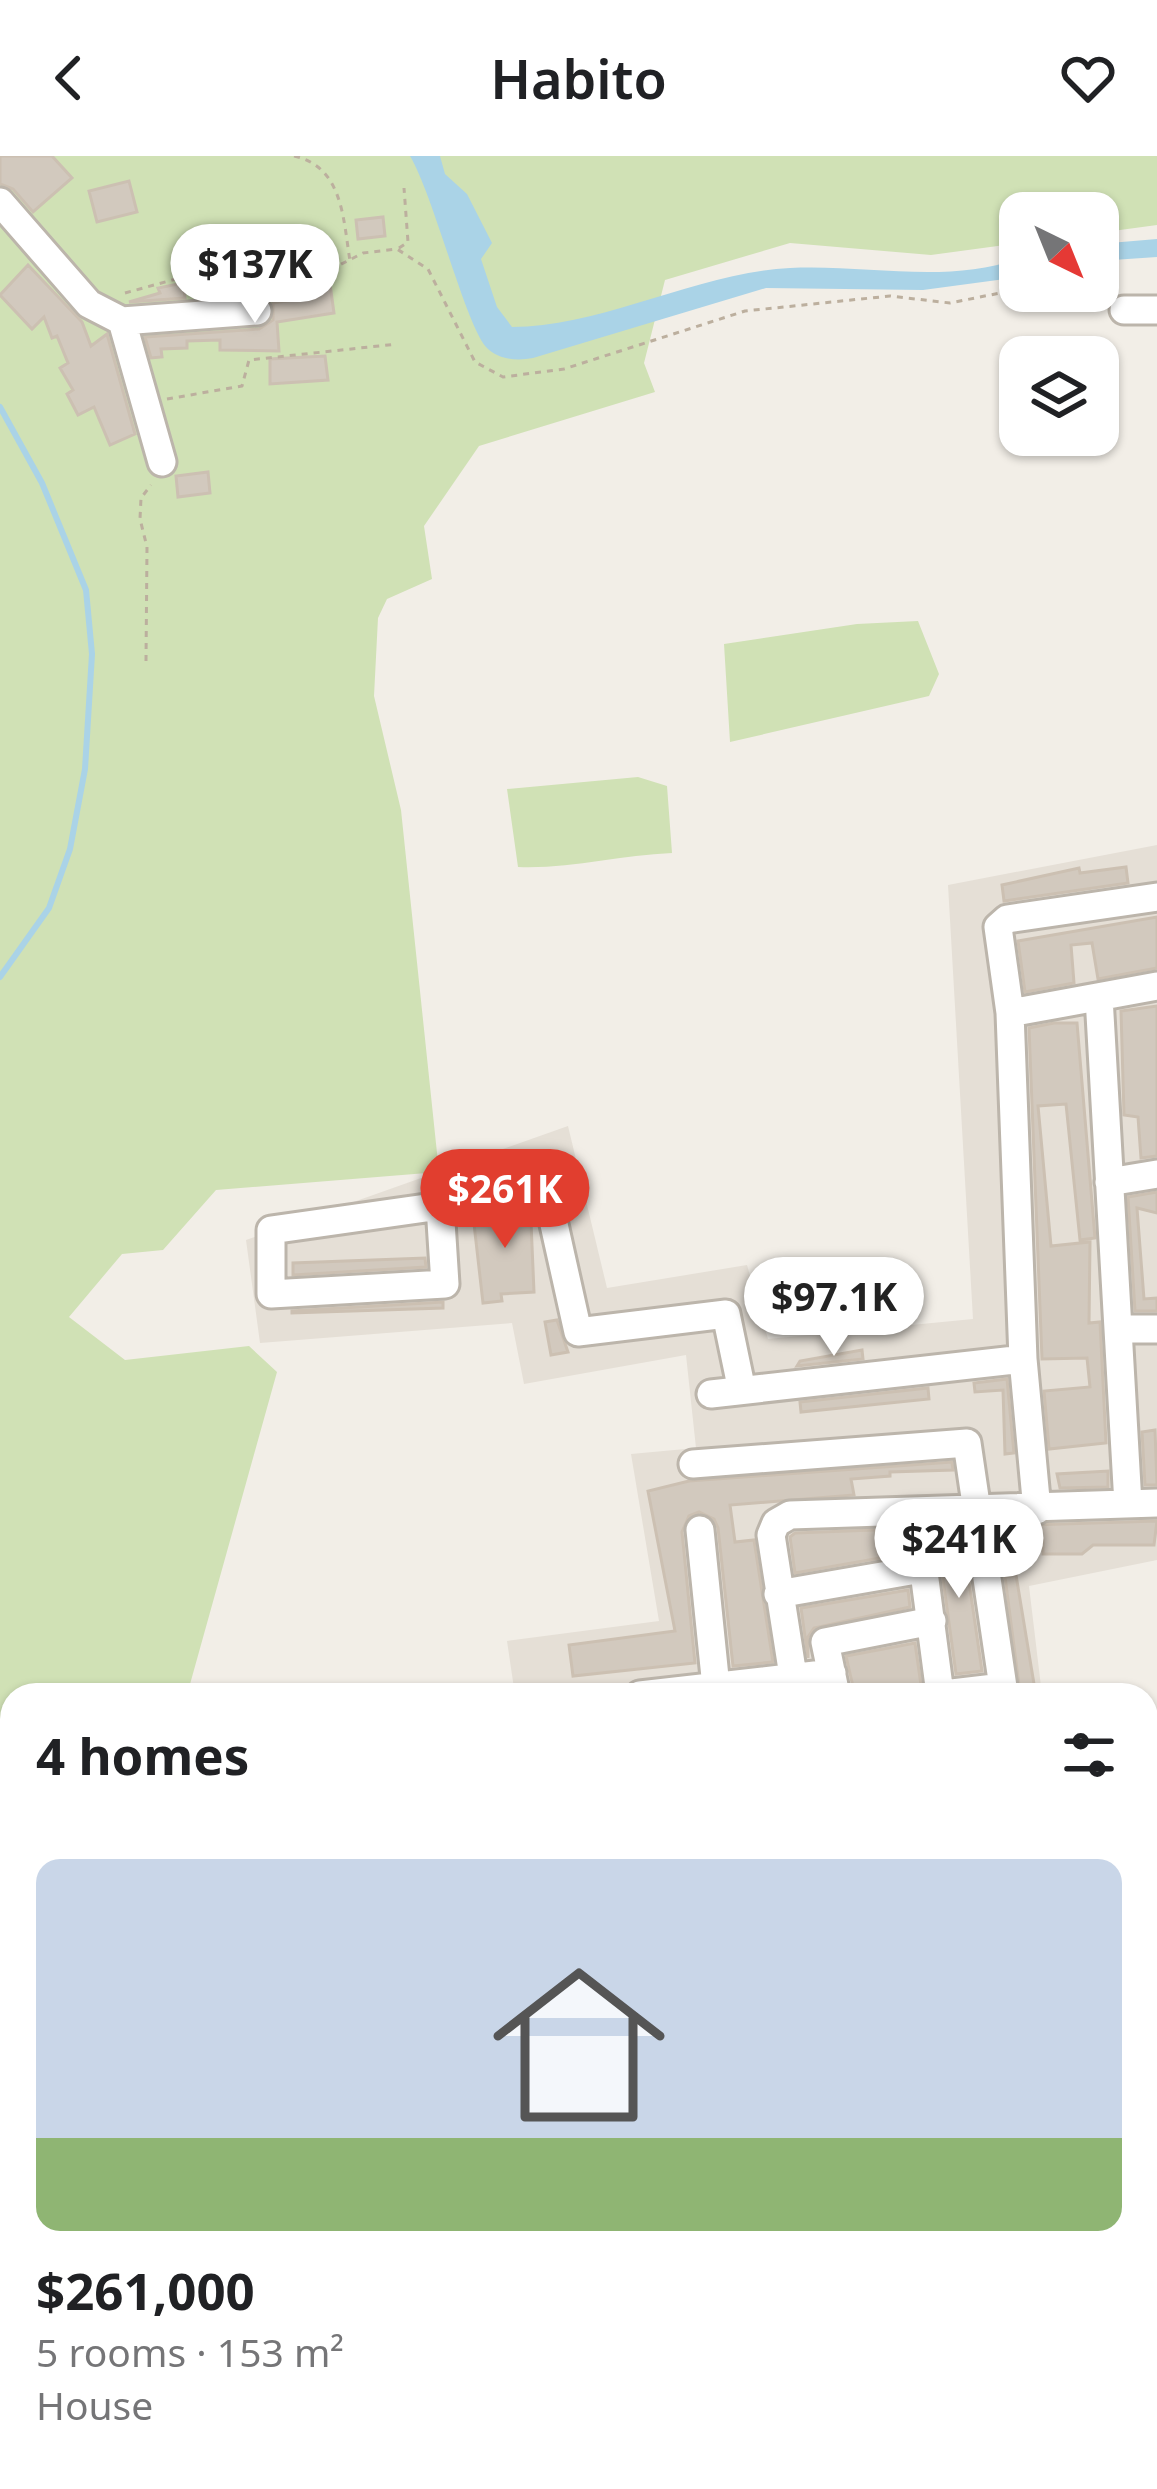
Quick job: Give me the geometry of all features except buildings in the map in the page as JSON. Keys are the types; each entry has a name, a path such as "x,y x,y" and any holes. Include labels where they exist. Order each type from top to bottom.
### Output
{"street":[{"path":"0,202 29,254 89,304 122,321 257,311"},
{"path":"1124,310 1157,310"},
{"path":"122,321 162,462"},
{"path":"1037,1510 1023,1359 1010,1012 998,927 1007,919 1157,897"},
{"path":"1010,1012 1157,986"},
{"path":"1099,997 1128,1504"},
{"path":"1109,1182 1157,1174"},
{"path":"440,1206 445,1284 271,1294 271,1231 440,1206 543,1175 578,1332 727,1314 741,1386"},
{"path":"1119,1329 1157,1329"},
{"path":"711,1394 741,1386 1023,1359"},
{"path":"693,1464 967,1443 1002,1683"},
{"path":"793,1676 771,1535 776,1523 790,1515 1157,1503"},
{"path":"916,1511 937,1683"},
{"path":"700,1530 701,1683"},
{"path":"778,1594 922,1570"},
{"path":"834,1683 825,1642 932,1622"},
{"path":"750,1683 793,1676 829,1683"}],"path":[{"path":"294,156 315,161 338,191 350,262"},
{"path":"257,311 301,281 363,253 397,249 408,242 411,224 404,188"},
{"path":"397,249 428,269 475,362 503,377 564,369 745,310 890,296 950,303 999,293"},
{"path":"89,304 182,277 205,291"},
{"path":"147,403 242,386 249,360 397,344"},
{"path":"146,661 150,612 141,498 162,462"}],"shaded area":[{"path":"1157,845 1157,1560 1029,1586 1041,1683 513,1683 507,1641 659,1621 631,1454 696,1448 686,1355 524,1384 512,1323 260,1343 246,1240 568,1126 607,1288 747,1265 768,1339 973,1319 948,885"}],"green space":[{"path":"0,156 1157,156 1157,225 1119,230 1119,192 999,192 999,246 931,255 790,243 665,280 644,363 655,392 479,446 424,526 432,579 387,599 378,618 374,696 401,810 439,1172 216,1190 163,1250 122,1254 69,1317 125,1360 249,1346 277,1372 190,1683 0,1683"},
{"path":"918,621 939,674 929,696 730,742 724,644 857,624"},
{"path":"638,777 667,786 672,853 518,867 507,789"}],"water":[{"path":"410,156 440,156 445,174 467,194 492,243 481,259 497,307 512,327 581,318 721,279 790,268 935,272 999,264 999,280 923,290 766,288 533,358 509,359 493,353 480,337"},
{"path":"1157,239 1157,257 1119,260 1119,242"}],"waterway":[{"path":"0,407 42,483 86,590 92,654 85,769 70,849 49,908 0,977"}]}
